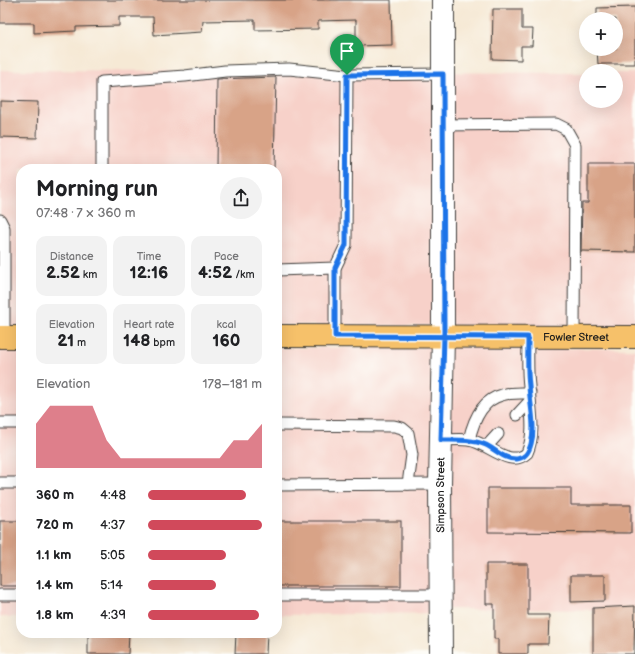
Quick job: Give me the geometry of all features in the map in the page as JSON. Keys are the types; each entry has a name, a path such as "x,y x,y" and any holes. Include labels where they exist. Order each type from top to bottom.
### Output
{"main road":[{"name":"Fowler Street","path":"282,336 635,337"}],"street":[{"name":"Simpson Street","path":"441,654 440,484 444,336 443,0"}],"lane":[{"path":"102,164 102,82 185,76 225,71 289,69 347,75 443,74"},
{"path":"335,336 335,268 346,245 347,75"},
{"path":"443,125 556,124 566,128 575,145 574,337"},
{"path":"0,220 4,228 8,337"},
{"path":"282,270 335,268"},
{"path":"441,440 469,440 486,446 507,457 516,459 528,453 531,444 532,429 528,337"},
{"path":"469,440 474,420 489,402 502,394 530,397"},
{"path":"517,415 530,397"},
{"path":"0,423 16,423"},
{"path":"282,425 394,426 402,428 408,433 412,455 408,484"},
{"path":"486,446 498,434"},
{"path":"0,483 16,483"},
{"path":"282,485 399,486 408,484 440,484"},
{"path":"0,595 16,595"},
{"path":"282,595 441,595"}],"shaded area":[{"path":"0,70 579,73 579,108 623,108 623,73 635,73 635,327 282,325 282,164 16,164 16,326 0,326"},
{"path":"451,347 635,349 635,610 443,609 443,613 282,615 282,348"},
{"path":"0,348 16,348 16,617 0,617"}],"building":[{"path":"0,0 391,0 392,45 356,46 356,20 318,21 318,29 255,30 255,20 203,21 202,32 154,35 153,17 119,17 119,26 76,27 76,31 34,33 34,23 0,23"},
{"path":"635,7 635,64 598,64 597,56 623,56 623,12 597,12 597,8"},
{"path":"493,9 522,9 522,29 533,29 532,46 521,46 521,60 492,59"},
{"path":"276,77 274,164 216,164 217,79"},
{"path":"0,101 38,102 37,138 0,137"},
{"path":"588,164 635,164 635,252 581,251 582,203 588,203"},
{"path":"488,488 571,488 571,505 631,505 631,533 488,532"},
{"path":"0,521 16,521 16,586 0,586"},
{"path":"282,521 401,521 401,586 282,586"},
{"path":"486,564 528,564 528,615 549,615 548,644 528,644 528,654 498,654 498,639 494,639 494,604 486,604"},
{"path":"571,575 605,575 605,601 571,602"},
{"path":"635,606 634,654 593,654 593,608"},
{"path":"88,638 129,638 128,654 88,654"},
{"path":"236,638 267,638 266,654 235,654"}],"route":[{"path":"347,75 346,245 335,268 335,336 444,336 528,337 532,429 531,444 528,453 523,457 516,459 507,457 486,446 469,440 441,440 444,336 443,74 347,75"}]}
